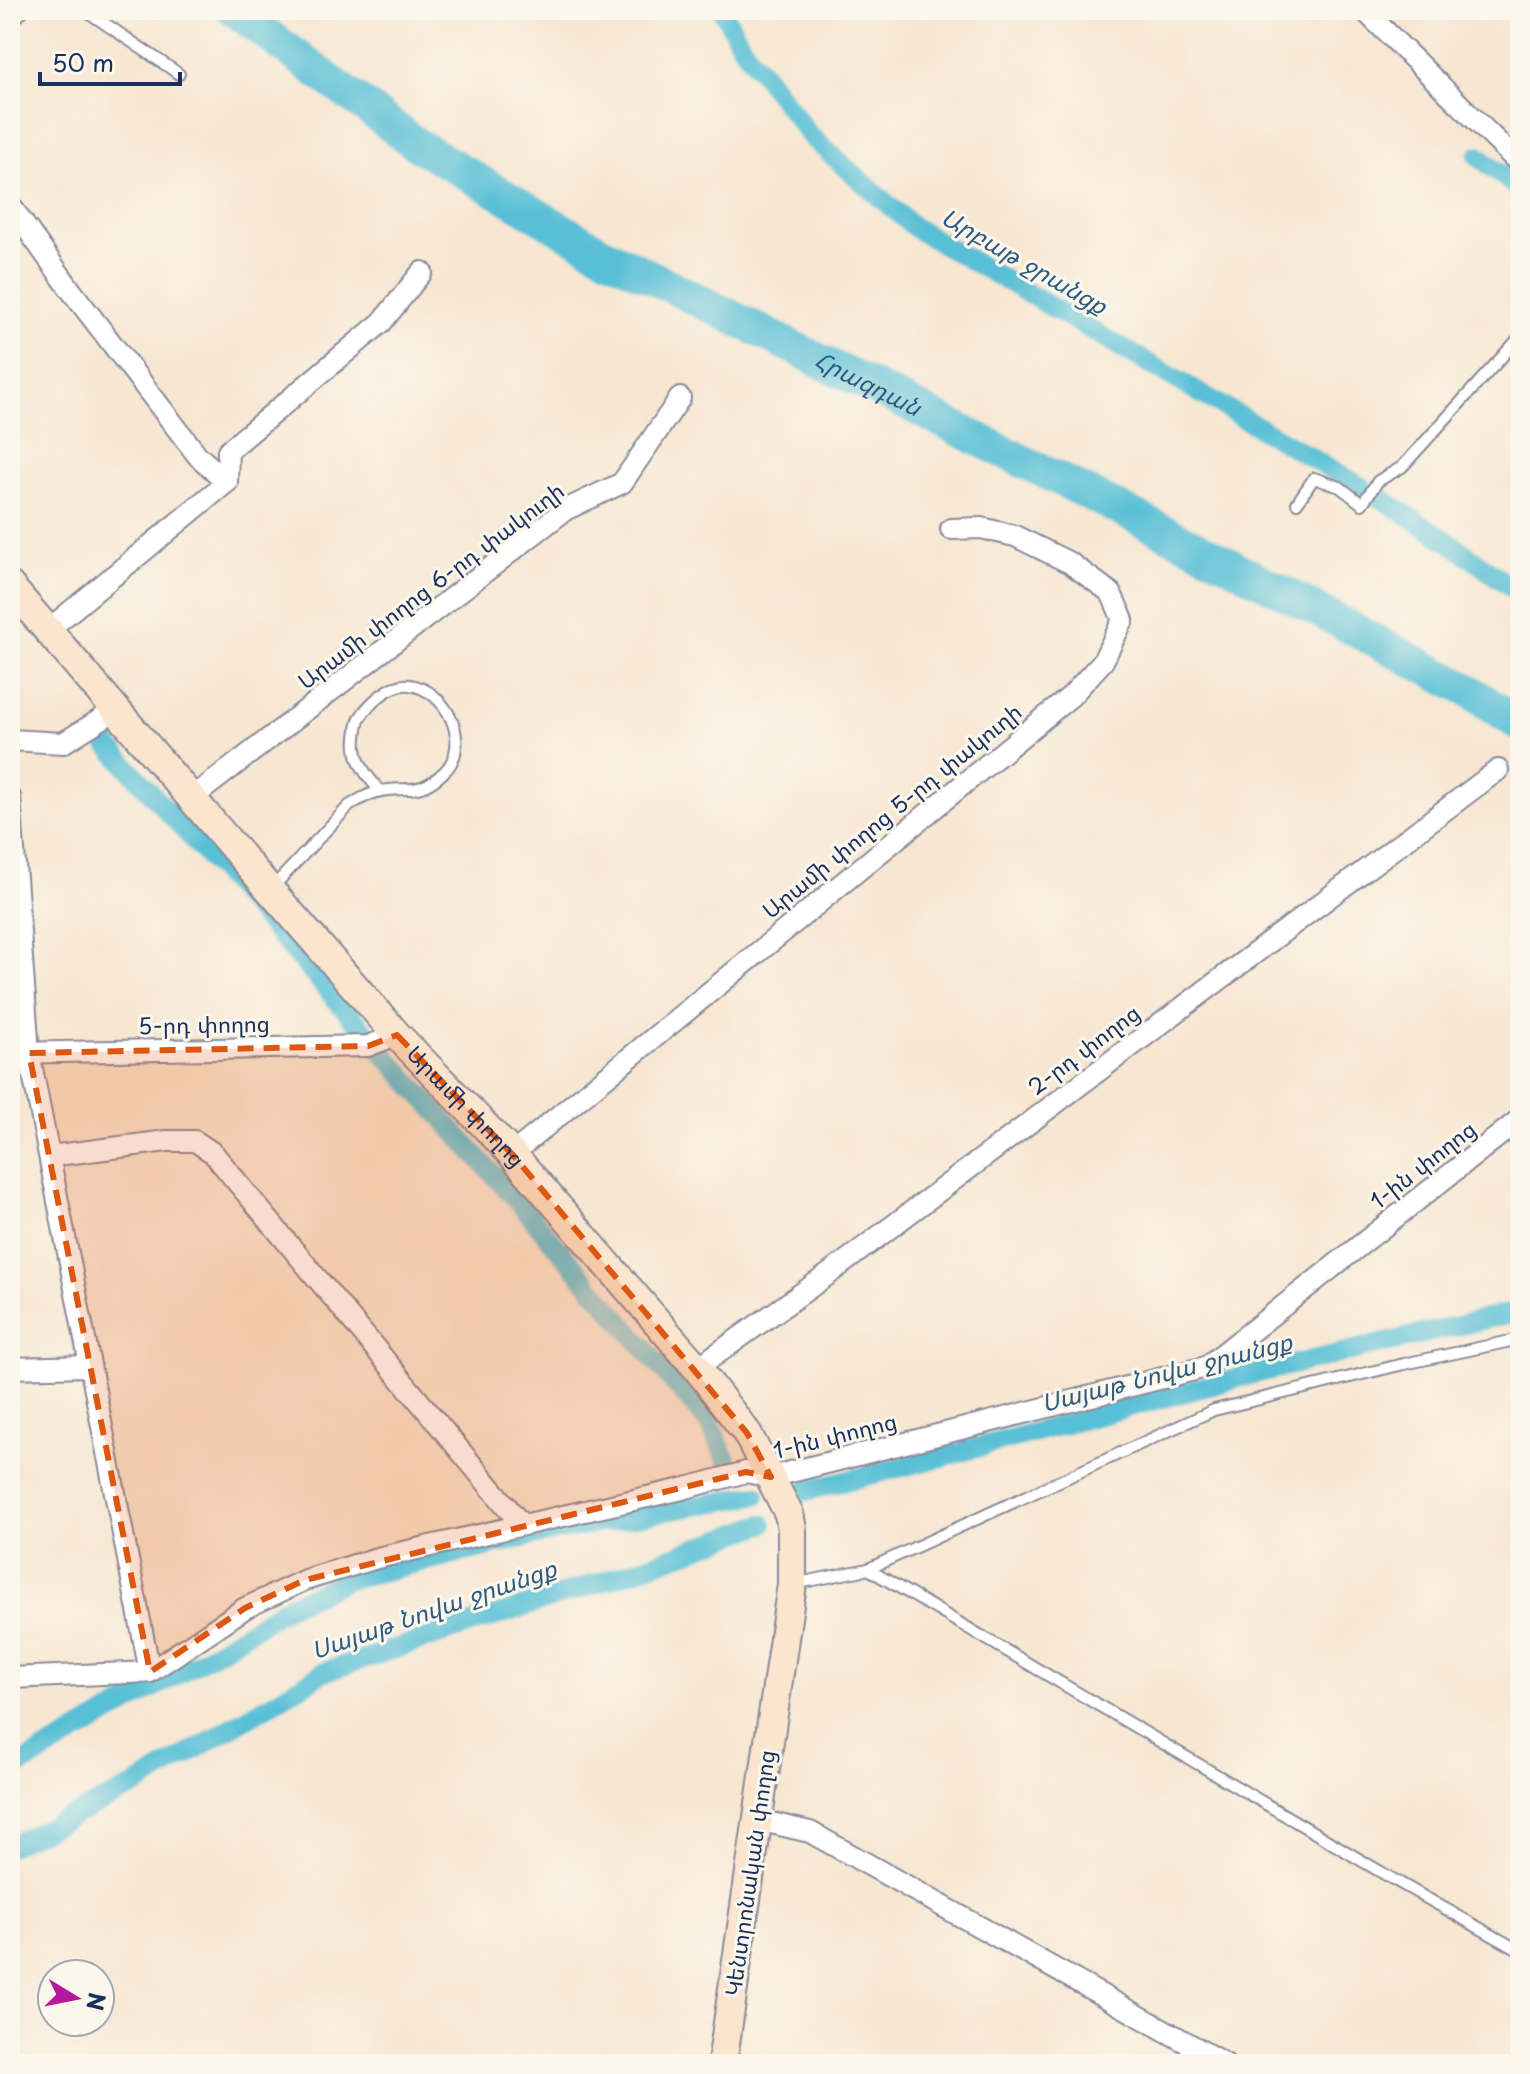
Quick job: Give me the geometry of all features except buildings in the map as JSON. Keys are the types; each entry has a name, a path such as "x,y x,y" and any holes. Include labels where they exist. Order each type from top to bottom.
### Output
{"main road":[{"name":"Արամի փողոց","path":"10,586 114,711 397,1035 512,1154 697,1368 747,1433 789,1514 792,1529 792,1584 778,1683"},
{"name":"Կենտրոնական փողոց","path":"722,2064 778,1683"}],"street":[{"path":"1364,10 1515,152"},
{"path":"10,205 198,456 227,482"},
{"path":"48,630 227,482 228,451 382,322 422,272"},
{"name":"Արամի փողոց 6-րդ փակուղի","path":"192,798 565,510 622,483 680,398"},
{"name":"Արամի փողոց 5-րդ փակուղի","path":"512,1154 1071,696 1103,661 1123,620 1111,593 1070,563 1015,536 981,528 951,529"},
{"path":"10,740 63,743 114,711"},
{"name":"2-րդ փողոց","path":"697,1368 826,1276 1498,770"},
{"path":"10,797 19,1053 50,1156 150,1672 10,1678"},
{"name":"5-րդ փողոց","path":"19,1053 368,1046 397,1035"},
{"name":"1-ին փողոց","path":"150,1672 245,1608 305,1580 377,1558 746,1472 771,1477 1206,1367 1520,1119"},
{"path":"50,1156 167,1141 195,1141 213,1153 522,1525"},
{"path":"10,1368 89,1366"},
{"path":"758,1820 810,1832 1225,2064"}],"lane":[{"path":"10,24 24,10"},
{"path":"85,10 179,74"},
{"path":"1297,503 1314,478 1340,487 1362,504 1378,481 1402,467 1520,337"},
{"path":"270,890 349,806 380,791 427,786 448,768 457,750 456,732 441,704 430,694 411,685 397,686 382,695 359,719 356,749 365,773 380,791"},
{"path":"792,1584 868,1569 1214,1410 1520,1339"},
{"path":"868,1569 1520,1951"}],"highlighted area":[{"path":"397,1035 512,1154 747,1433 771,1477 746,1472 305,1580 245,1608 150,1672 29,1053 368,1046"}],"waterway":[{"name":"Հրազդան","path":"234,10 416,144 599,251 1214,556 1467,689 1520,725"},
{"name":"Արբաթ ջրանցք","path":"722,10 741,45 811,137 915,228 1362,487"},
{"path":"1478,156 1520,190"},
{"name":"Արբաթ ջրանցք","path":"1379,497 1458,548 1520,594"},
{"path":"99,735 367,1034"},
{"path":"381,1051 514,1197 710,1425 732,1471"},
{"name":"Սայաթ Նովա ջրանցք","path":"797,1493 1249,1375 1520,1311"},
{"name":"Սայաթ Նովա ջրանցք","path":"10,1771 224,1647 290,1605 346,1580 544,1533 756,1495"},
{"name":"Սայաթ Նովա ջրանցք","path":"10,1846 133,1787 324,1672 622,1575 763,1524"}]}
